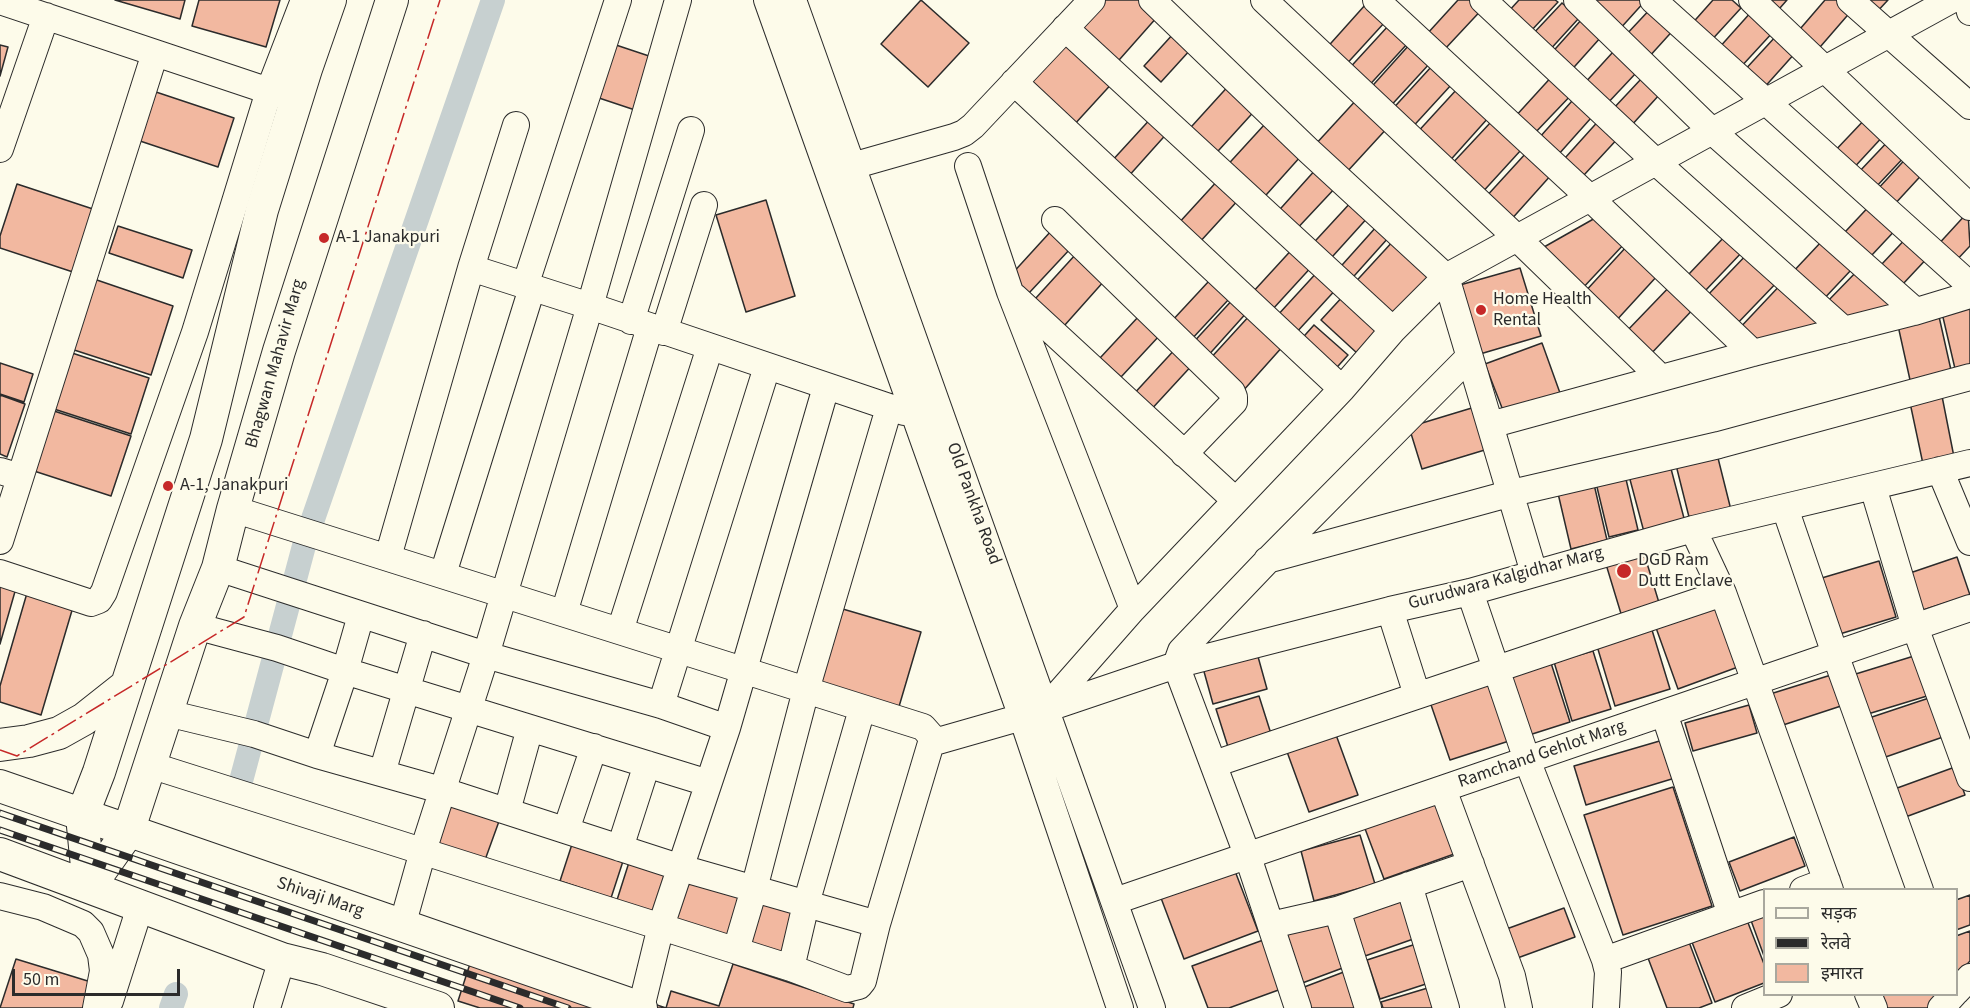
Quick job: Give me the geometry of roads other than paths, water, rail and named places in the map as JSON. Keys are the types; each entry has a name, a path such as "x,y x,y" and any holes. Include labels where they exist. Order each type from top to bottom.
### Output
{"main road":[{"path":"89,887 82,816 127,685 206,439 262,210 283,95 330,0"},
{"name":"Bhagwan Mahavir Marg","path":"89,887 128,832 195,626 218,568 286,328 392,0"},
{"path":"0,745 29,741 59,733 84,719 127,685"},
{"name":"Shivaji Marg","path":"0,786 641,1008"},
{"path":"0,854 282,959 322,969 438,1008"}],"street":[{"path":"0,573 91,603 99,600 104,592 195,332 283,95 304,0"},
{"path":"443,574 528,287 618,0"},
{"path":"402,926 441,790 486,655 678,0"},
{"name":"Old Pankha Road","path":"767,0 1022,717 1120,1008"},
{"name":"Old Pankha Road","path":"793,0 1152,1008"},
{"path":"852,166 964,133 1092,0"},
{"path":"1152,0 1309,151 1446,278 1534,573"},
{"path":"1264,0 1517,238 1661,378"},
{"path":"1376,0 1753,353"},
{"path":"1483,0 1656,162 1844,330"},
{"path":"1577,0 1712,131 1914,312"},
{"path":"1653,0 1970,285"},
{"path":"1752,0 1970,207"},
{"path":"1850,0 1970,106"},
{"path":"0,1 283,95"},
{"path":"1046,708 1133,609 1342,389 1394,330 1446,278 1888,34 1956,3"},
{"path":"0,147 46,16"},
{"path":"1065,28 1219,172 1394,330"},
{"path":"0,542 10,474 155,52"},
{"path":"1014,82 1342,389"},
{"path":"388,557 471,268 516,125"},
{"path":"564,613 648,327 691,130"},
{"path":"968,166 1010,292 1133,609"},
{"path":"648,327 704,205"},
{"path":"1055,220 1232,392 1234,402 1184,454"},
{"path":"471,268 914,415"},
{"path":"1010,292 1235,500"},
{"path":"1490,425 1970,295"},
{"path":"620,631 710,347"},
{"path":"1298,1008 1248,856 1176,665 1181,651 1469,357"},
{"path":"661,705 767,367"},
{"path":"1267,561 1512,493 1719,445 1970,377"},
{"path":"641,1008 661,926 727,728 826,387"},
{"path":"736,950 806,690 889,408"},
{"name":"Gurudwara Kalgidhar Marg","path":"931,743 1022,717 1176,665 1390,610 1470,592 1694,529 1970,463"},
{"path":"1940,470 1970,542"},
{"path":"1874,487 1915,627 1970,778"},
{"path":"1785,508 1919,888"},
{"path":"150,765 736,950 847,989 853,989 863,981 877,924 931,743 931,736 923,727 233,509"},
{"path":"1694,529 1724,593 1756,681 1820,887"},
{"path":"218,568 486,655 661,705 727,728"},
{"path":"1470,592 1527,760 1605,960 1608,972 1606,1008"},
{"path":"1214,764 1724,593"},
{"name":"Ramchand Gehlot Marg","path":"1115,901 1970,608"},
{"path":"1390,610 1418,695"},
{"path":"317,755 361,615"},
{"path":"195,626 277,648 708,783"},
{"path":"382,773 423,634"},
{"path":"791,968 806,904 862,709"},
{"path":"167,713 254,734 317,755 441,790 680,867 877,924"},
{"path":"1664,714 1731,915"},
{"path":"507,811 530,728"},
{"path":"566,830 594,747"},
{"path":"620,848 646,764"},
{"path":"1443,789 1512,976 1519,1008"},
{"path":"1271,925 1337,910 1471,864"},
{"path":"1409,885 1446,1008"},
{"path":"0,896 43,907 83,924 92,932 101,955 103,971 96,1008"},
{"path":"1605,960 1763,903"},
{"path":"108,1008 141,907"},
{"path":"1337,910 1368,1008"},
{"path":"267,1008 282,959"},
{"path":"1958,990 1970,977"},
{"path":"1745,1008 1775,996"},
{"path":"1941,1008 1952,996"}],"waterway":[{"path":"241,781 305,542 493,0"},
{"path":"171,1008 176,994"}],"railway":[{"path":"0,813 568,1008"},
{"path":"0,830 520,1008"}],"place":[{"name":"A-1 Janakpuri","path":"324,238"},
{"name":"Home Health Rental","path":"1481,310"},
{"name":"A-1, Janakpuri","path":"168,486"},
{"name":"DGD Ram Dutt Enclave","path":"1624,571"}]}
